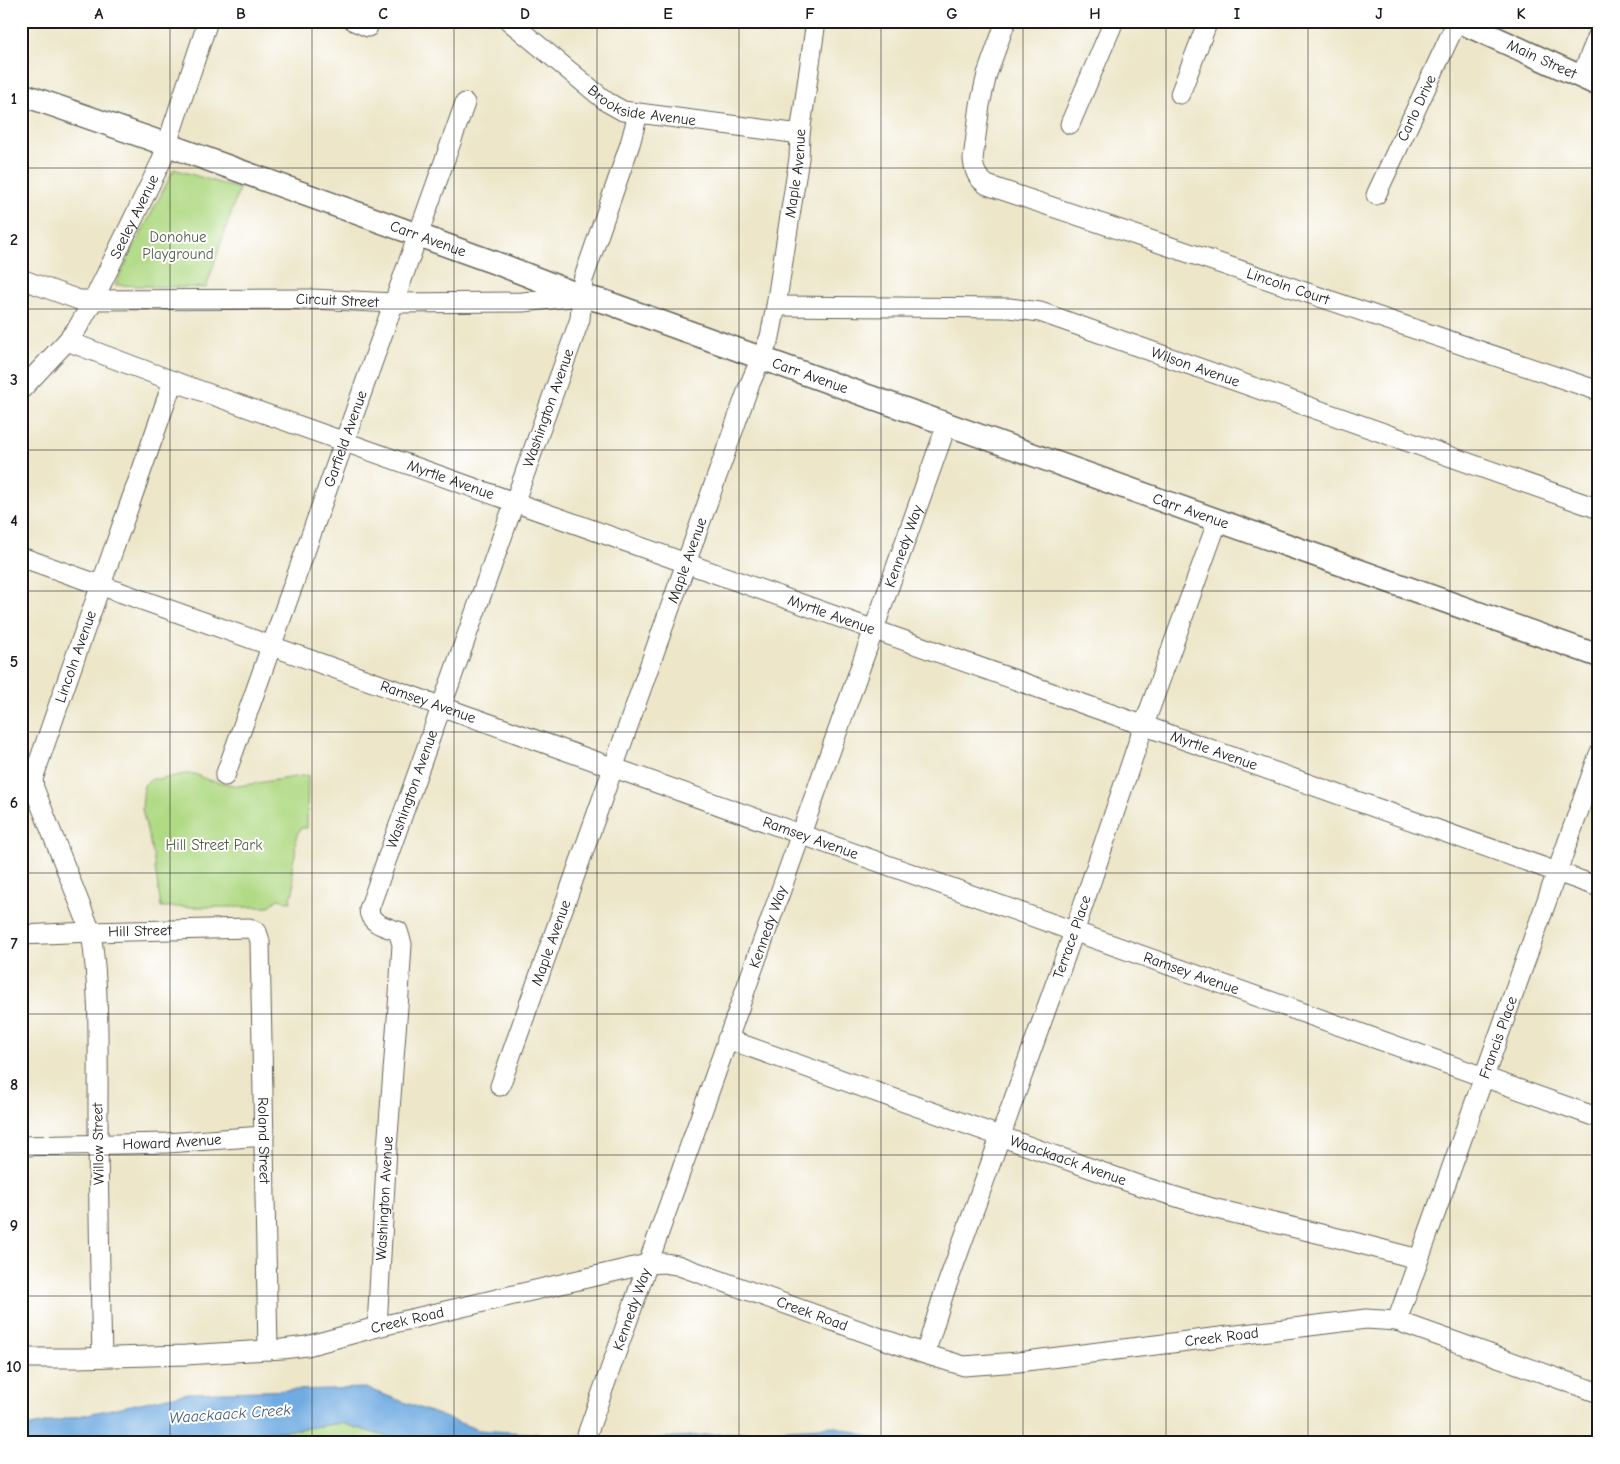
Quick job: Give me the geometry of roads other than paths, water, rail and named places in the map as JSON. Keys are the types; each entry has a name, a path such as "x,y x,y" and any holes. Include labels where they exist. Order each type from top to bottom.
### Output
{"street":[{"name":"Seeley Avenue","path":"21,390 67,341 78,327 94,299 168,145 208,21"},
{"name":"Brookside Avenue","path":"509,21 607,102 623,111 800,134"},
{"name":"Maple Avenue","path":"500,1086 749,386 770,336 798,167 800,134 816,21"},
{"name":"Lincoln Court","path":"1006,21 987,74 980,104 973,159 974,167 980,180 987,185 1599,391"},
{"path":"1070,124 1114,21"},
{"path":"1180,94 1208,21"},
{"name":"Main Street","path":"1457,21 1590,81"},
{"name":"Carlo Drive","path":"1376,195 1457,21"},
{"path":"1590,81 1599,33"},
{"name":"Carr Avenue","path":"21,94 504,266 581,296 606,302 1599,656"},
{"name":"Garfield Avenue","path":"225,776 465,103"},
{"name":"Washington Avenue","path":"377,1327 387,1148 402,944 398,931 372,921 369,915 370,909 580,319 583,280 630,144 638,114"},
{"name":"Circuit Street","path":"21,279 79,300 312,299 394,303 523,302 581,296"},
{"name":"Wilson Avenue","path":"776,306 1008,308 1040,312 1599,509"},
{"name":"Myrtle Avenue","path":"67,341 173,381 1599,887"},
{"name":"Lincoln Avenue","path":"91,932 34,788 33,779 173,381"},
{"name":"Kennedy Way","path":"586,1437 947,424"},
{"name":"Terrace Place","path":"925,1354 944,1293 1074,932 1144,725 1218,520"},
{"name":"Ramsey Avenue","path":"21,557 1599,1118"},
{"name":"Francis Place","path":"1397,1321 1599,754"},
{"name":"Hill Street","path":"21,935 249,928 257,932"},
{"name":"Willow Street","path":"91,932 95,966 98,1052 102,1357"},
{"name":"Roland Street","path":"257,932 260,941 268,1350"},
{"name":"Waackaack Avenue","path":"727,1039 1135,1184 1212,1208 1418,1259"},
{"name":"Howard Avenue","path":"21,1146 167,1143 264,1136"},
{"name":"Creek Road","path":"21,1358 186,1355 306,1346 377,1327 647,1264 664,1263 677,1265 925,1354 964,1366 1018,1362 1366,1319 1397,1321 1599,1393"}],"water":[{"name":"Waackaack Creek","path":"366,1388 479,1430 634,1440 834,1426 892,1443 407,1443 341,1423 199,1443 21,1443 21,1428 188,1393"}],"park label":[{"name":"Donohue Playground","path":"178,246"},
{"name":"Hill Street Park","path":"214,845"}]}
